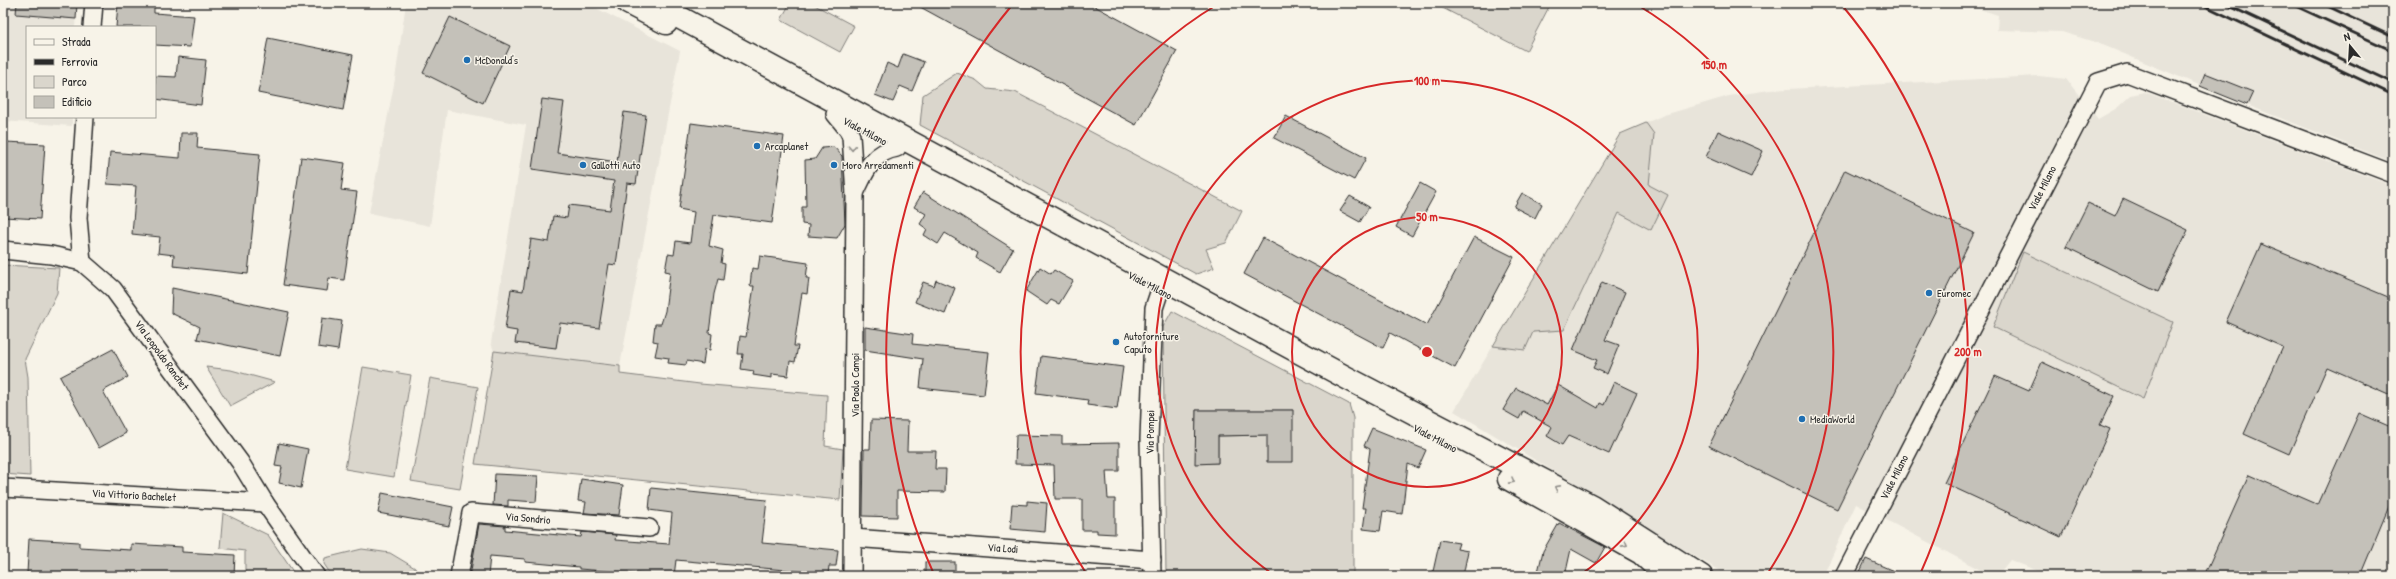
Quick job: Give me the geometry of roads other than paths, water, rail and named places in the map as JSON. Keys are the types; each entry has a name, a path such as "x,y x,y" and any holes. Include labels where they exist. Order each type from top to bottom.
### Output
{"main road":[{"name":"Viale Milano","path":"628,3 1438,439 1641,553 1666,576"},
{"name":"Viale Milano","path":"653,3 1340,374 1592,506 1701,576"}],"street":[{"path":"92,26 94,3"},
{"name":"Viale Milano","path":"1844,576 2098,82 2128,73 2393,174"},
{"name":"Via Paolo Campi","path":"835,114 851,136 855,194 852,576"},
{"path":"3,250 51,255 82,262 78,218 85,118"},
{"name":"Via Paolo Campi","path":"855,194 873,160 885,151 897,148"},
{"name":"Via Leopoldo Ranchet","path":"82,262 114,289 240,462 265,503 316,576"},
{"name":"Via Pompei","path":"1152,568 1149,439 1154,308 1160,290"},
{"name":"Via Vittorio Bachelet","path":"3,488 265,503"},
{"name":"Via Sondrio","path":"460,576 471,513 649,528"},
{"name":"Via Lodi","path":"853,538 1152,568"}],"railway":[{"path":"2199,3 2393,95"},
{"path":"2223,3 2393,83"},
{"path":"2289,3 2393,51"},
{"path":"2321,3 2393,37"}],"place":[{"name":"McDonald's","path":"467,60"},
{"name":"Arcaplanet","path":"757,146"},
{"name":"Gallotti Auto","path":"583,165"},
{"name":"Moro Arredamenti","path":"834,165"},
{"name":"Euromec","path":"1929,293"},
{"name":"Autoforniture Caputo","path":"1116,342"},
{"name":"MediaWorld","path":"1802,419"}]}
